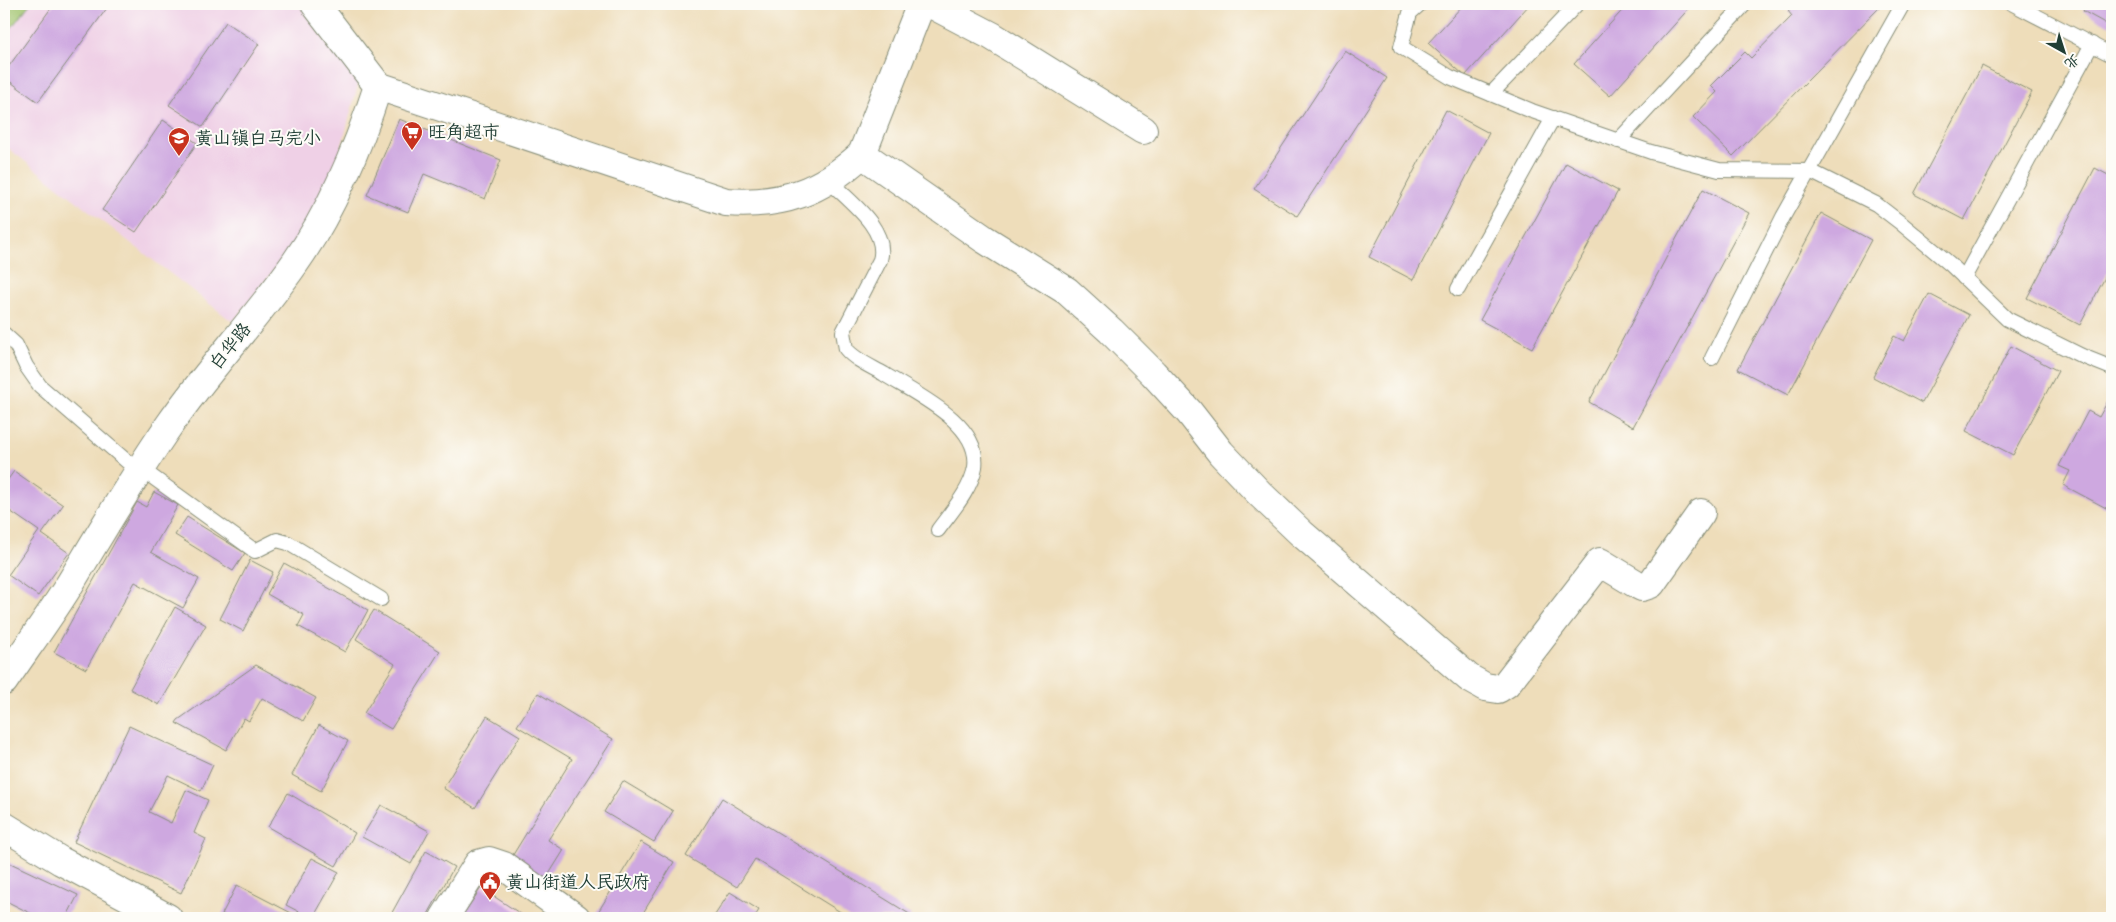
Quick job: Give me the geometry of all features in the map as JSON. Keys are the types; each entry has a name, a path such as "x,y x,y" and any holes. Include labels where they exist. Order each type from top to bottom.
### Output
{"street":[{"path":"315,4 378,86 726,202 748,204 776,201 811,190 847,168 862,154 921,4"},
{"path":"931,4 992,36 1144,130"},
{"name":"白华路","path":"4,681 66,589 139,470 170,424 219,358 272,296 296,262 339,188 367,120 378,86"},
{"path":"862,154 984,239 1067,291 1111,330 1153,373 1189,412 1221,453 1260,494 1308,539 1469,678 1485,687 1498,689 1506,684 1600,562 1638,586 1651,584 1701,513"},
{"path":"4,826 68,866 168,918"},
{"path":"444,918 478,864 489,861 504,866 576,918"}],"lane":[{"path":"1420,4 1410,13 1401,47 1450,77 1553,118 1618,141 1719,170 1810,170 1876,204 1928,244 2007,319 2082,356 2112,368"},
{"path":"1492,94 1576,4"},
{"path":"1618,141 1745,4"},
{"path":"1712,358 1782,217 1903,4"},
{"path":"2013,4 2036,9 2112,55"},
{"path":"1964,278 2092,44"},
{"path":"1458,289 1553,118"},
{"path":"829,180 875,230 882,251 880,260 843,332 846,349 952,419 968,435 975,451 975,468 968,486 938,530"},
{"path":"4,334 16,346 26,366 40,386 139,470 255,552 277,540 288,543 382,599"}],"shaded area":[{"name":"黄山镇白马完小","path":"4,4 300,4 327,43 360,77 336,168 296,242 233,322 4,145"},
{"name":"黄山街道人民政府","path":"483,883 536,918 459,918"}],"green space":[{"path":"4,4 30,4 4,37"}],"building":[{"path":"54,4 110,4 38,102 4,77 4,73"},
{"path":"1464,4 1530,4 1465,76 1428,43"},
{"path":"1628,4 1693,4 1610,96 1574,64"},
{"path":"1795,4 1883,4 1733,156 1693,117 1717,92 1711,86 1745,52 1751,58 1792,16 1788,11"},
{"path":"2087,4 2112,4 2112,27 2083,11"},
{"path":"226,22 259,44 203,127 169,105"},
{"path":"1345,51 1387,78 1297,216 1254,189"},
{"path":"1982,66 2032,92 1964,220 1914,194"},
{"path":"1446,110 1489,133 1413,280 1369,257"},
{"path":"399,119 501,160 485,199 424,174 408,212 367,195"},
{"path":"163,120 197,143 136,232 102,210"},
{"path":"1566,163 1618,191 1532,348 1480,320"},
{"path":"2095,168 2112,177 2112,264 2080,325 2027,298"},
{"path":"1703,189 1749,213 1633,427 1589,402"},
{"path":"1821,213 1871,240 1788,395 1738,369"},
{"path":"1929,294 1969,315 1922,403 1873,377 1894,336 1904,341"},
{"path":"2011,346 2058,371 2013,455 1966,431"},
{"path":"2109,399 2112,400 2112,500 2108,509 2063,485 2070,471 2059,466 2088,411 2099,417"},
{"path":"14,471 63,505 42,534 69,553 38,596 8,575 39,531 4,507 4,485"},
{"path":"154,492 178,505 151,552 199,579 183,608 135,582 86,669 54,652 137,502 146,507"},
{"path":"187,517 245,553 233,571 175,535"},
{"path":"250,560 273,572 243,631 220,619"},
{"path":"284,563 368,610 345,652 298,626 304,615 267,594"},
{"path":"175,607 206,625 159,705 130,689"},
{"path":"374,610 440,651 391,729 364,713 395,664 356,639"},
{"path":"256,665 316,698 303,721 262,698 249,721 244,718 226,750 176,723 178,720"},
{"path":"538,693 613,739 548,840 564,850 546,879 511,858 572,759 517,726"},
{"path":"487,716 520,736 475,808 443,788"},
{"path":"319,725 348,741 321,791 292,775"},
{"path":"129,726 213,765 201,791 168,775 149,812 171,823 186,790 208,800 194,833 206,839 181,893 74,842"},
{"path":"623,781 673,811 654,842 604,812"},
{"path":"288,793 355,833 336,866 268,827"},
{"path":"722,798 911,915 909,918 850,918 755,859 737,887 686,856"},
{"path":"381,805 429,831 411,864 362,837"},
{"path":"641,842 674,862 640,918 595,917"},
{"path":"426,851 454,867 426,918 389,918"},
{"path":"312,858 339,872 313,918 311,918 286,905"},
{"path":"4,860 78,895 66,918 40,918 4,900"},
{"path":"237,885 301,918 231,918 222,914"},
{"name":"黄山街道人民政府","path":"481,888 527,918 461,918"},
{"path":"730,892 759,910 754,918 713,918"}],"place":[{"name":"旺角超市","path":"412,151"},
{"name":"黄山镇白马完小","path":"179,157"},
{"name":"黄山街道人民政府","path":"490,901"}]}
